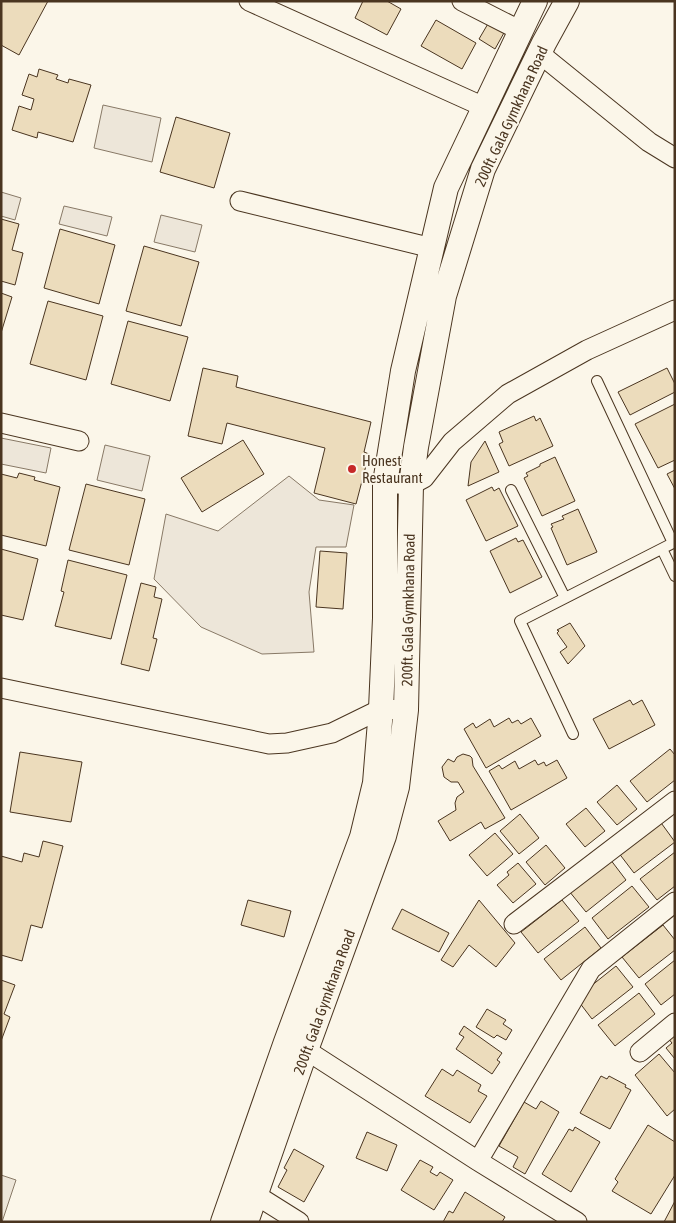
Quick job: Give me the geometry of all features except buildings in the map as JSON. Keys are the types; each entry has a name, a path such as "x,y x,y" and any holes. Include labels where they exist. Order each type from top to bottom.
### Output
{"street":[{"path":"249,1 484,107"},
{"path":"462,1 521,31"},
{"path":"223,1222 286,1042 362,837 375,783 381,709 385,618 385,483 403,371 446,188 535,1"},
{"name":"200ft. Gala Gymkhana Road","path":"246,1222 387,827 398,787 406,710 411,485 416,447 444,296 483,169 539,53 567,1"},
{"path":"539,53 649,142 675,158"},
{"path":"240,201 432,248"},
{"path":"385,483 411,485 424,478 452,442 508,394 587,350 675,310"},
{"path":"1,422 79,441"},
{"path":"1,688 269,744 287,743 332,733 381,709 406,710"},
{"path":"514,924 675,801"},
{"path":"478,1160 591,969 675,902"},
{"path":"640,1052 675,1023"},
{"path":"306,1050 576,1222"},
{"path":"256,1195 299,1222"}],"lane":[{"path":"573,734 520,621 674,542 597,381"},
{"path":"511,490 565,598"},
{"path":"662,549 675,576"}],"shaded area":[{"path":"103,105 161,118 152,162 94,148"},
{"path":"1,192 21,198 15,220 1,216"},
{"path":"64,206 112,217 107,236 59,224"},
{"path":"161,215 202,225 195,252 154,242"},
{"path":"1,438 51,448 46,473 1,464"},
{"path":"105,445 150,456 142,491 97,480"},
{"path":"289,476 319,500 354,505 346,547 316,547 309,592 314,652 262,654 201,627 154,579 166,514 218,531"},
{"path":"1,1175 16,1180 2,1222 1,1222"}],"place":[{"name":"Honest Restaurant","path":"352,469"}]}
